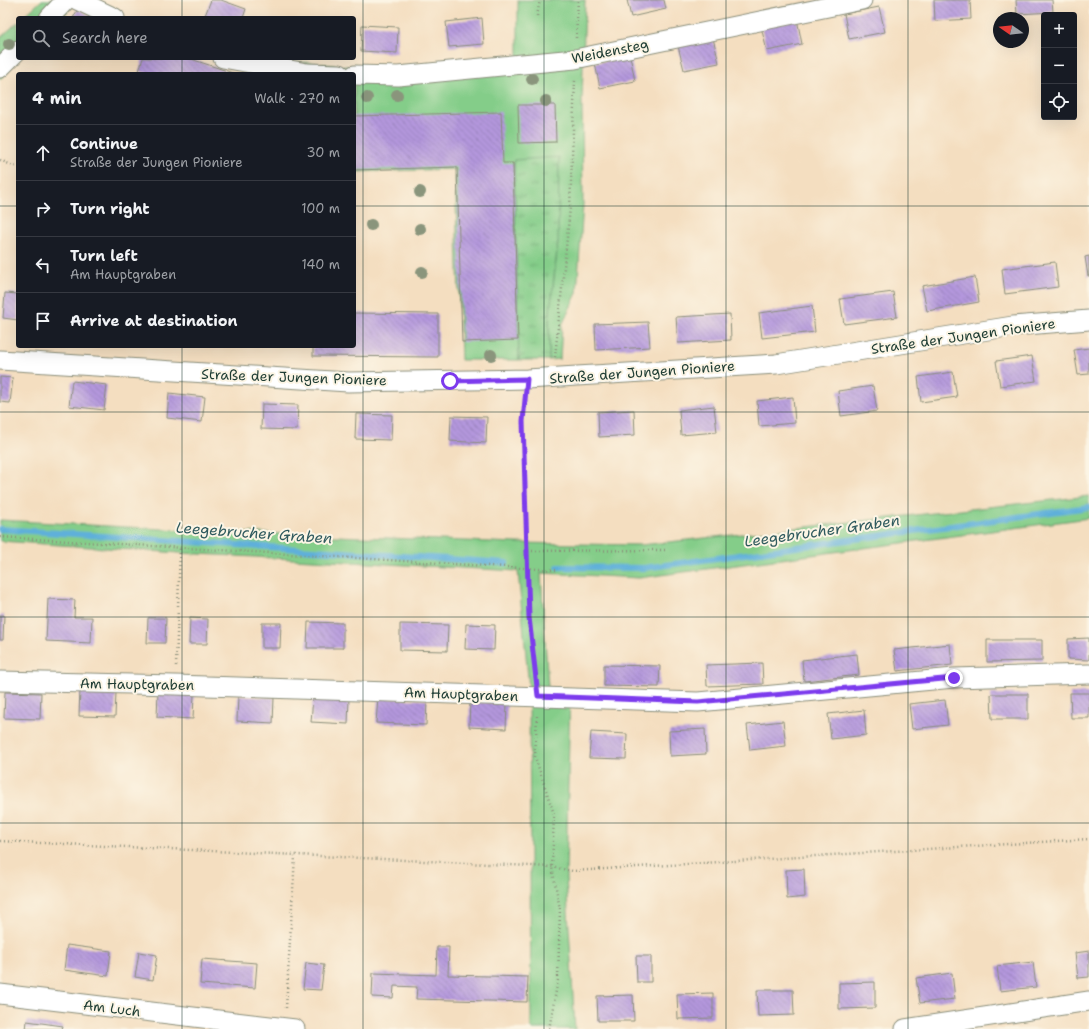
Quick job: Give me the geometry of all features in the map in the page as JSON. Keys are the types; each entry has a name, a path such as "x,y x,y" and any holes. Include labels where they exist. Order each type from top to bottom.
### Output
{"street":[{"path":"51,16 66,0"},
{"path":"77,0 111,16"},
{"name":"Weidensteg","path":"356,75 398,76 575,59 862,0"},
{"path":"0,68 16,52"},
{"path":"234,60 301,72"},
{"name":"Straße der Jungen Pioniere","path":"0,360 348,382 527,379 776,364 1013,326 1089,320"},
{"name":"Am Hauptgraben","path":"0,681 175,685 698,702 954,678 1089,674"},
{"name":"Am Luch","path":"0,994 290,1028"},
{"path":"905,1029 1089,1000"}],"path":[{"path":"537,16 540,0"},
{"path":"553,378 570,208 578,0"},
{"path":"0,160 16,167"},
{"path":"527,379 523,421 529,568 529,617 538,696 535,757 554,814 552,867 560,910 558,980 549,1029"},
{"path":"0,537 557,570"},
{"path":"175,685 180,548"},
{"path":"528,551 665,550"},
{"path":"0,841 552,867 573,871 1089,839"},
{"path":"290,1028 295,856"}],"green space":[{"path":"42,0 79,0 63,16 24,16"},
{"path":"518,0 585,0 582,101 583,204 577,293 562,325 560,359 549,360 549,321 558,242 514,160 519,360 461,360 455,169 356,172 356,72 345,72 295,61 374,69 518,58"},
{"path":"16,24 16,60 0,80 0,38"},
{"path":"559,157 558,242 549,321 549,360 519,360 514,160"},
{"path":"1089,496 1089,518 639,578 541,573 548,688 570,689 566,877 575,1029 531,1029 529,688 518,571 180,553 0,541 0,520 181,530 517,543 641,545"}],"building":[{"path":"211,0 221,0 246,9 244,16 205,16"},
{"path":"627,0 664,0 666,9 631,17"},
{"path":"934,0 970,0 971,19 935,21"},
{"path":"1016,0 1052,0 1053,12 1029,13 1029,12 1017,12"},
{"path":"879,7 885,32 849,39 844,14"},
{"path":"78,9 90,16 74,16"},
{"path":"482,18 484,44 449,47 446,22"},
{"path":"797,19 802,44 767,51 761,27"},
{"path":"362,25 398,27 397,53 361,51"},
{"path":"713,38 719,63 684,70 678,46"},
{"path":"630,56 635,81 600,88 595,63"},
{"path":"142,60 194,60 230,72 142,72 139,71"},
{"path":"518,105 555,105 556,142 519,143"},
{"path":"501,112 503,163 513,163 518,340 462,342 457,167 356,170 356,116"},
{"path":"1089,256 1089,276 1088,276 1085,257"},
{"path":"1055,262 1058,287 1005,294 1002,269"},
{"path":"975,277 979,302 927,311 922,286"},
{"path":"893,292 897,317 844,324 840,299"},
{"path":"5,293 16,294 16,320 3,318"},
{"path":"812,306 815,332 762,338 759,313"},
{"path":"356,313 438,314 438,357 313,356 313,348 356,348"},
{"path":"730,314 731,340 678,343 676,317"},
{"path":"648,322 650,347 596,350 595,324"},
{"path":"1089,348 1089,374 1078,375 1074,350"},
{"path":"1032,356 1036,381 1000,386 996,361"},
{"path":"953,372 957,397 921,402 918,377"},
{"path":"0,377 13,378 10,403 0,402"},
{"path":"72,381 107,385 104,410 69,406"},
{"path":"873,386 877,411 841,416 838,391"},
{"path":"169,393 205,397 202,422 167,418"},
{"path":"793,397 795,423 759,426 757,401"},
{"path":"262,404 298,405 297,430 261,429"},
{"path":"714,406 717,432 681,435 679,410"},
{"path":"634,410 635,435 599,437 598,412"},
{"path":"356,414 392,415 391,440 355,439"},
{"path":"451,416 487,417 486,443 450,441"},
{"path":"48,599 75,600 74,617 92,617 91,643 46,641"},
{"path":"0,615 4,615 3,640 0,640"},
{"path":"148,618 166,618 165,643 147,643"},
{"path":"190,618 208,619 207,644 189,644"},
{"path":"308,622 343,623 343,648 307,648"},
{"path":"262,623 281,623 280,648 262,648"},
{"path":"400,624 448,625 447,651 400,650"},
{"path":"466,624 495,625 494,650 465,649"},
{"path":"1089,638 1089,660 1068,659 1068,639"},
{"path":"987,640 1042,640 1042,661 987,662"},
{"path":"950,644 952,665 897,671 894,650"},
{"path":"857,654 859,675 804,681 802,660"},
{"path":"762,663 763,684 707,686 706,665"},
{"path":"604,665 660,666 659,687 604,686"},
{"path":"80,690 116,692 115,717 79,716"},
{"path":"5,692 41,693 40,719 4,718"},
{"path":"158,692 194,694 193,719 157,717"},
{"path":"1070,693 1089,693 1089,718 1071,718"},
{"path":"991,694 1028,694 1028,719 992,719"},
{"path":"238,696 274,698 273,723 237,721"},
{"path":"313,697 349,698 348,724 311,722"},
{"path":"378,698 427,700 426,725 376,723"},
{"path":"945,700 948,725 912,729 909,704"},
{"path":"470,702 507,703 506,729 469,727"},
{"path":"864,710 866,735 831,739 828,714"},
{"path":"783,721 786,746 750,750 747,725"},
{"path":"705,729 706,754 670,756 669,731"},
{"path":"591,732 627,734 626,759 589,758"},
{"path":"804,869 805,897 787,899 786,870"},
{"path":"67,945 111,951 108,976 64,970"},
{"path":"437,947 449,947 448,975 528,977 527,1002 416,999 417,987 394,986 393,998 372,997 373,973 436,975"},
{"path":"1089,951 1089,977 1078,978 1075,953"},
{"path":"139,952 157,955 153,980 135,977"},
{"path":"636,956 651,956 651,982 637,982"},
{"path":"202,959 257,963 255,988 200,984"},
{"path":"1033,962 1036,987 1000,991 997,966"},
{"path":"306,963 324,965 321,990 303,989"},
{"path":"952,973 955,999 920,1003 916,978"},
{"path":"875,982 875,1008 839,1009 839,983"},
{"path":"757,990 793,990 794,1015 758,1016"},
{"path":"713,993 713,1018 678,1019 677,994"},
{"path":"633,995 634,1021 598,1021 597,996"},
{"path":"27,1021 63,1026 62,1029 26,1029"}],"waterway":[{"name":"Leegebrucher Graben","path":"558,567 644,568 1089,507"},
{"name":"Leegebrucher Graben","path":"0,529 506,563"}],"route":[{"path":"450,381 527,379 523,421 529,568 529,617 538,696 698,702 954,678"}]}
